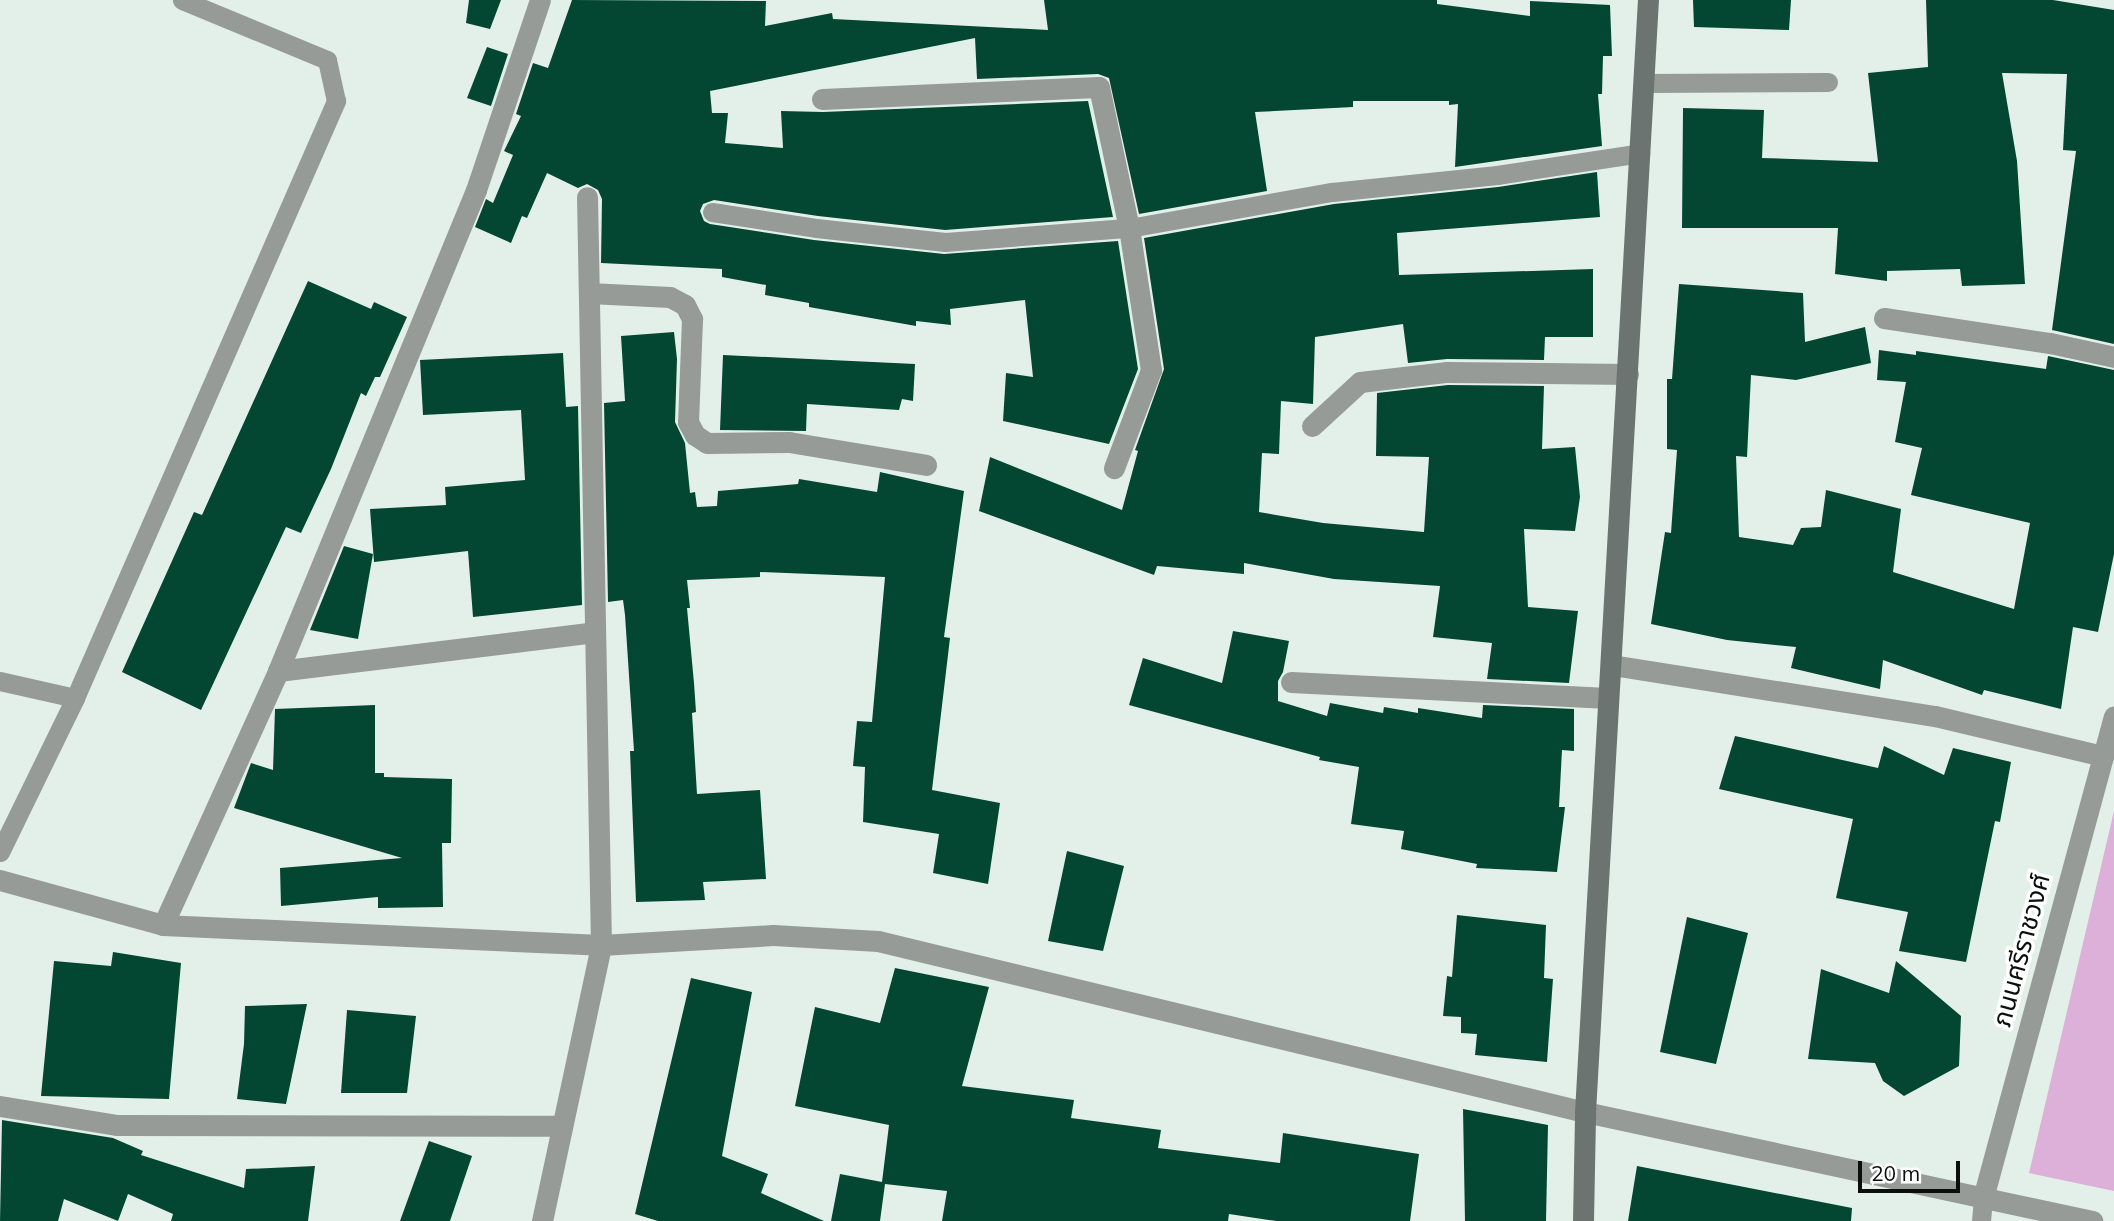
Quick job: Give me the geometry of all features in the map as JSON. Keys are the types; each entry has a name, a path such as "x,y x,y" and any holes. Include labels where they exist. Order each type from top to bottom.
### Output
{"street":[{"path":"163,925 278,671 476,190 540,0"},
{"path":"1583,1221 1585,1112 1648,0"},
{"path":"822,99 1099,87 1129,228 1151,370 1114,468"},
{"path":"542,1221 601,945 587,197"},
{"path":"589,293 670,297 685,305 692,319 688,422 695,435 706,443 789,442 926,465"},
{"path":"1884,318 2050,343 2114,357"},
{"path":"1312,426 1360,382 1447,372 1628,374"},
{"path":"278,671 595,632"},
{"path":"1612,664 1935,716 2103,756"},
{"path":"1291,682 1608,698"},
{"name":"ภนนศรีราชวงศ์","path":"1983,1198 2114,716"},
{"path":"0,880 163,925 601,945 773,935 878,941 1585,1112 2092,1221"},
{"path":"0,1106 117,1125 562,1126"}],"lane":[{"path":"0,852 75,698 336,101 327,60 182,0"},
{"path":"1644,83 1828,82"},
{"path":"712,212 816,228 945,242 1129,228 1332,192 1497,174 1640,153"},
{"path":"0,681 75,698"},
{"path":"1980,1221 1983,1198"}],"shaded area":[{"path":"2114,811 2114,1191 2029,1173"}],"building":[{"path":"469,0 501,0 490,29 466,23"},
{"path":"572,0 766,1 765,26 832,13 833,19 1048,30 1044,0 1437,0 1437,4 1530,16 1530,1 1610,5 1612,56 1603,56 1602,94 1598,94 1602,146 1455,167 1458,104 1449,105 1449,101 1353,101 1353,107 1255,112 1267,191 1139,214 1109,78 1098,74 977,79 975,38 710,91 712,113 728,113 725,143 783,148 781,111 823,112 1088,101 1113,217 945,230 818,216 714,200 703,204 700,211 704,221 710,224 814,240 944,254 1118,241 1138,369 1109,444 1003,421 1006,373 1033,377 1025,300 950,309 951,325 916,321 916,326 809,307 809,303 765,295 766,285 722,277 722,269 601,263 602,199 598,190 587,184 578,188 547,173 527,218 522,216 511,243 475,227 486,199 493,203 513,155 504,151 521,116 516,114 533,63 548,68"},
{"path":"1693,0 1791,0 1789,30 1694,27"},
{"path":"1926,0 2053,0 2114,10 2114,344 2052,330 2076,151 2063,150 2067,74 2002,73 2017,161 2025,284 1962,286 1960,269 1887,271 1887,281 1835,274 1838,228 1682,228 1683,108 1764,110 1762,158 1878,162 1868,73 1928,67"},
{"path":"487,47 508,54 491,106 467,98"},
{"path":"1597,172 1600,217 1397,233 1399,275 1593,269 1593,337 1545,337 1544,360 1447,359 1408,363 1403,324 1315,337 1313,404 1281,401 1279,454 1262,453 1259,512 1323,523 1424,532 1429,457 1376,456 1377,393 1448,385 1544,386 1542,449 1575,447 1580,497 1575,531 1524,529 1528,607 1578,611 1569,683 1487,679 1492,643 1433,637 1440,586 1334,579 1244,563 1244,574 1157,566 1154,575 979,511 990,457 1122,510 1138,451 1135,450 1164,369 1144,238 1334,204 1498,187"},
{"path":"308,281 371,309 374,302 407,317 380,377 375,377 366,396 361,393 331,469 301,533 286,527 201,710 122,672 194,512 202,515"},
{"path":"1679,284 1803,293 1805,342 1865,327 1871,363 1796,380 1751,375 1747,457 1736,456 1739,537 1793,545 1801,528 1821,527 1826,490 1901,509 1893,572 2014,609 2030,523 1911,495 1922,448 1895,442 1906,382 1877,380 1879,350 1916,355 1916,351 2046,369 2048,356 2114,370 2114,554 2098,632 2073,627 2061,709 1984,690 1982,695 1883,660 1880,689 1791,668 1796,647 1727,640 1651,624 1665,532 1671,533 1677,450 1667,449 1667,379 1672,379"},
{"path":"674,332 677,359 675,422 685,443 690,493 695,492 697,507 717,506 718,491 798,484 799,479 877,492 880,472 964,491 944,637 950,638 932,790 1000,803 988,884 933,873 939,834 863,822 865,767 853,766 857,721 872,722 885,577 760,572 760,577 687,580 690,608 687,608 696,712 692,713 697,794 760,790 766,879 703,882 705,900 636,902 630,751 634,751 625,615 623,600 608,602 604,403 625,401 621,336"},
{"path":"563,353 566,407 578,406 582,605 473,617 468,551 374,562 370,509 446,505 445,487 525,480 521,410 423,415 420,360"},
{"path":"723,355 915,364 913,401 902,399 899,410 807,404 806,431 720,430"},
{"path":"344,546 373,554 358,639 310,630"},
{"path":"1233,631 1289,641 1283,672 1278,681 1278,701 1327,716 1330,703 1383,713 1384,707 1418,713 1418,708 1482,718 1483,705 1574,709 1574,751 1562,750 1559,807 1565,807 1557,872 1476,868 1477,864 1401,849 1404,831 1351,824 1359,767 1319,760 1320,757 1129,705 1143,658 1222,683"},
{"path":"375,705 375,773 384,773 384,777 452,779 451,843 442,843 443,907 378,908 378,897 281,906 280,868 402,858 234,808 251,763 273,770 275,709"},
{"path":"1735,736 1878,768 1884,746 1944,775 1953,748 2011,762 2000,822 1995,821 1966,962 1899,951 1908,912 1836,898 1853,819 1719,789"},
{"path":"1067,851 1124,866 1103,951 1048,941"},
{"path":"1457,915 1546,925 1544,978 1553,979 1547,1062 1475,1055 1477,1034 1461,1033 1461,1017 1443,1016 1447,976 1452,977"},
{"path":"1687,917 1748,933 1716,1064 1660,1052"},
{"path":"113,952 181,963 169,1099 41,1096 54,961 111,966"},
{"path":"1896,961 1961,1016 1959,1066 1904,1096 1883,1081 1875,1063 1808,1059 1821,969 1889,993"},
{"path":"895,968 989,987 962,1086 1074,1100 1071,1118 1161,1130 1158,1148 1280,1163 1283,1133 1419,1154 1410,1221 1276,1221 1229,1214 1228,1221 942,1221 947,1191 885,1184 880,1221 831,1221 840,1174 882,1182 889,1125 795,1106 815,1007 880,1023"},
{"path":"691,978 752,992 722,1156 768,1174 761,1193 824,1221 658,1221 635,1214"},
{"path":"307,1004 286,1104 237,1099 244,1044 245,1006"},
{"path":"347,1010 416,1016 407,1093 341,1093"},
{"path":"1463,1109 1548,1125 1546,1221 1465,1221"},
{"path":"2,1120 113,1138 143,1151 141,1155 244,1188 246,1169 315,1166 308,1221 171,1221 173,1214 128,1194 118,1221 64,1199 58,1221 0,1221"},
{"path":"429,1141 472,1156 450,1221 400,1221"},
{"path":"1637,1166 1852,1208 1851,1221 1628,1221"}]}
